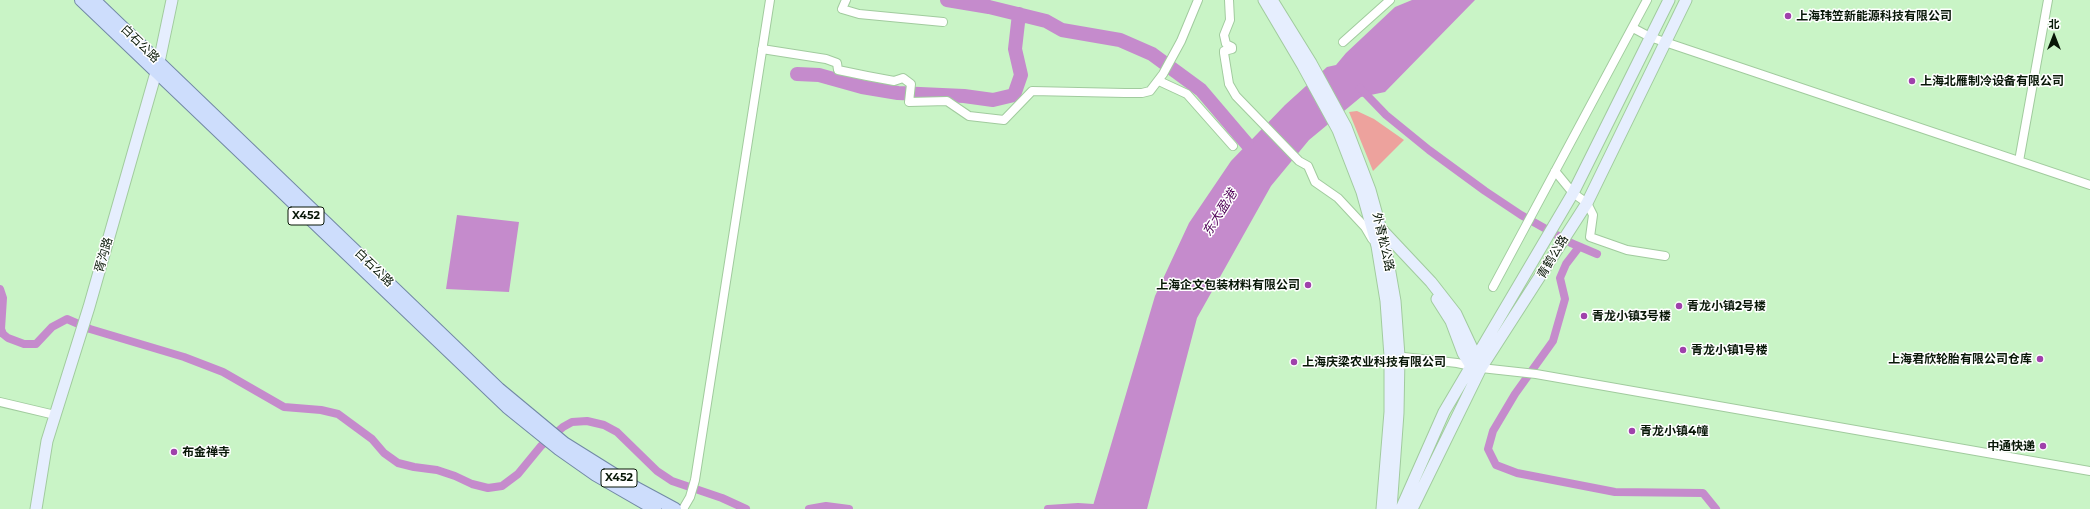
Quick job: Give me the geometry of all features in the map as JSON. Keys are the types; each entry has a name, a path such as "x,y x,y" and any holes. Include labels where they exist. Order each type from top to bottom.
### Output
{"main road":[{"name":"白石公路","path":"81,0 157,67"},
{"name":"白石公路","path":"94,0 157,67 443,348 596,475 655,509"},
{"name":"胥沟路","path":"36,509 43,459 55,415 89,307 157,67 172,0"},
{"name":"外青松公路","path":"1264,0 1307,64"},
{"name":"外青松公路","path":"1272,0 1342,129 1370,190 1376,229 1395,301 1395,356 1398,413 1391,509"},
{"name":"青鹤公路","path":"1412,509 1476,364 1573,193 1669,0"},
{"name":"青鹤公路","path":"1401,509 1444,412 1476,364 1555,256 1566,235 1587,203 1686,0"},
{"path":"1376,229 1432,282 1456,314 1476,364"},
{"path":"1381,244 1432,291 1451,321 1464,353 1476,364"},
{"name":"外青松公路","path":"1382,509 1395,356"},
{"name":"白石公路","path":"561,446 675,509"}],"street":[{"path":"683,509 690,497 695,480 770,0"},
{"path":"846,0 842,9 859,14 943,22"},
{"path":"762,49 826,59 837,63 838,70 867,76 894,81 903,78 911,84 909,102 947,101 969,116 1004,120 1032,91 1142,93 1150,91 1161,78 1172,58 1198,0"},
{"path":"1229,0 1230,20 1224,34 1226,44 1232,47 1232,50 1224,51 1229,84 1236,96 1299,162 1308,166 1315,182 1338,198 1381,244"},
{"path":"1342,42 1390,0"},
{"path":"1493,287 1647,0"},
{"path":"2019,161 2048,0"},
{"path":"1633,28 1650,36 2090,184"},
{"path":"1161,78 1187,94 1233,146"},
{"path":"1555,171 1573,193 1587,203 1593,215 1590,237 1627,250 1665,256"},
{"path":"1395,356 1476,364 1525,372 2090,471"},
{"path":"0,402 55,415"}],"shaded area":[{"path":"1357,111 1374,119 1404,140 1373,171 1349,112"}],"water":[{"name":"东大盈港","path":"1412,0 1475,0 1385,92 1361,97 1309,140 1271,186 1197,318 1147,509 1092,509 1155,296 1189,223 1231,161 1285,105 1327,67 1336,65 1346,53 1395,7"},
{"path":"457,215 519,222 509,292 446,289"}],"waterway":[{"path":"947,0 989,7 1046,21 1062,30 1120,40 1152,54 1201,90 1247,144"},
{"path":"797,74 819,75 862,87 898,93 964,96 993,100 1014,95 1021,75 1015,49 1019,14"},
{"path":"1360,88 1386,115 1429,150 1485,191 1521,215 1571,243 1597,254"},
{"path":"1579,247 1566,264 1560,278 1565,299 1553,341 1515,394 1493,431 1488,449 1496,465 1517,473 1615,492 1703,493 1716,509"},
{"path":"0,289 3,298 1,329 3,334 8,338 24,344 36,344 52,327 67,319 90,329 184,357 223,372 284,407 321,410 338,414 372,439 384,453 398,463 437,470 472,484 488,488 502,486 518,474 541,446 563,427 572,422 587,421 604,425 617,432 657,471 672,481 722,498 746,509"},
{"path":"809,509 826,506 849,509"},
{"path":"1048,509 1078,507 1109,509"}],"place":[{"name":"上海玮笠新能源科技有限公司","path":"1788,16"},
{"name":"上海北雁制冷设备有限公司","path":"1912,81"},
{"name":"上海企文包装材料有限公司","path":"1308,285"},
{"name":"青龙小镇2号楼","path":"1679,306"},
{"name":"青龙小镇3号楼","path":"1584,316"},
{"name":"青龙小镇1号楼","path":"1683,350"},
{"name":"上海君欣轮胎有限公司仓库","path":"2040,359"},
{"name":"上海庆梁农业科技有限公司","path":"1294,362"},
{"name":"青龙小镇4幢","path":"1632,431"},
{"name":"中通快递","path":"2043,446"},
{"name":"布金禅寺","path":"174,452"}]}
